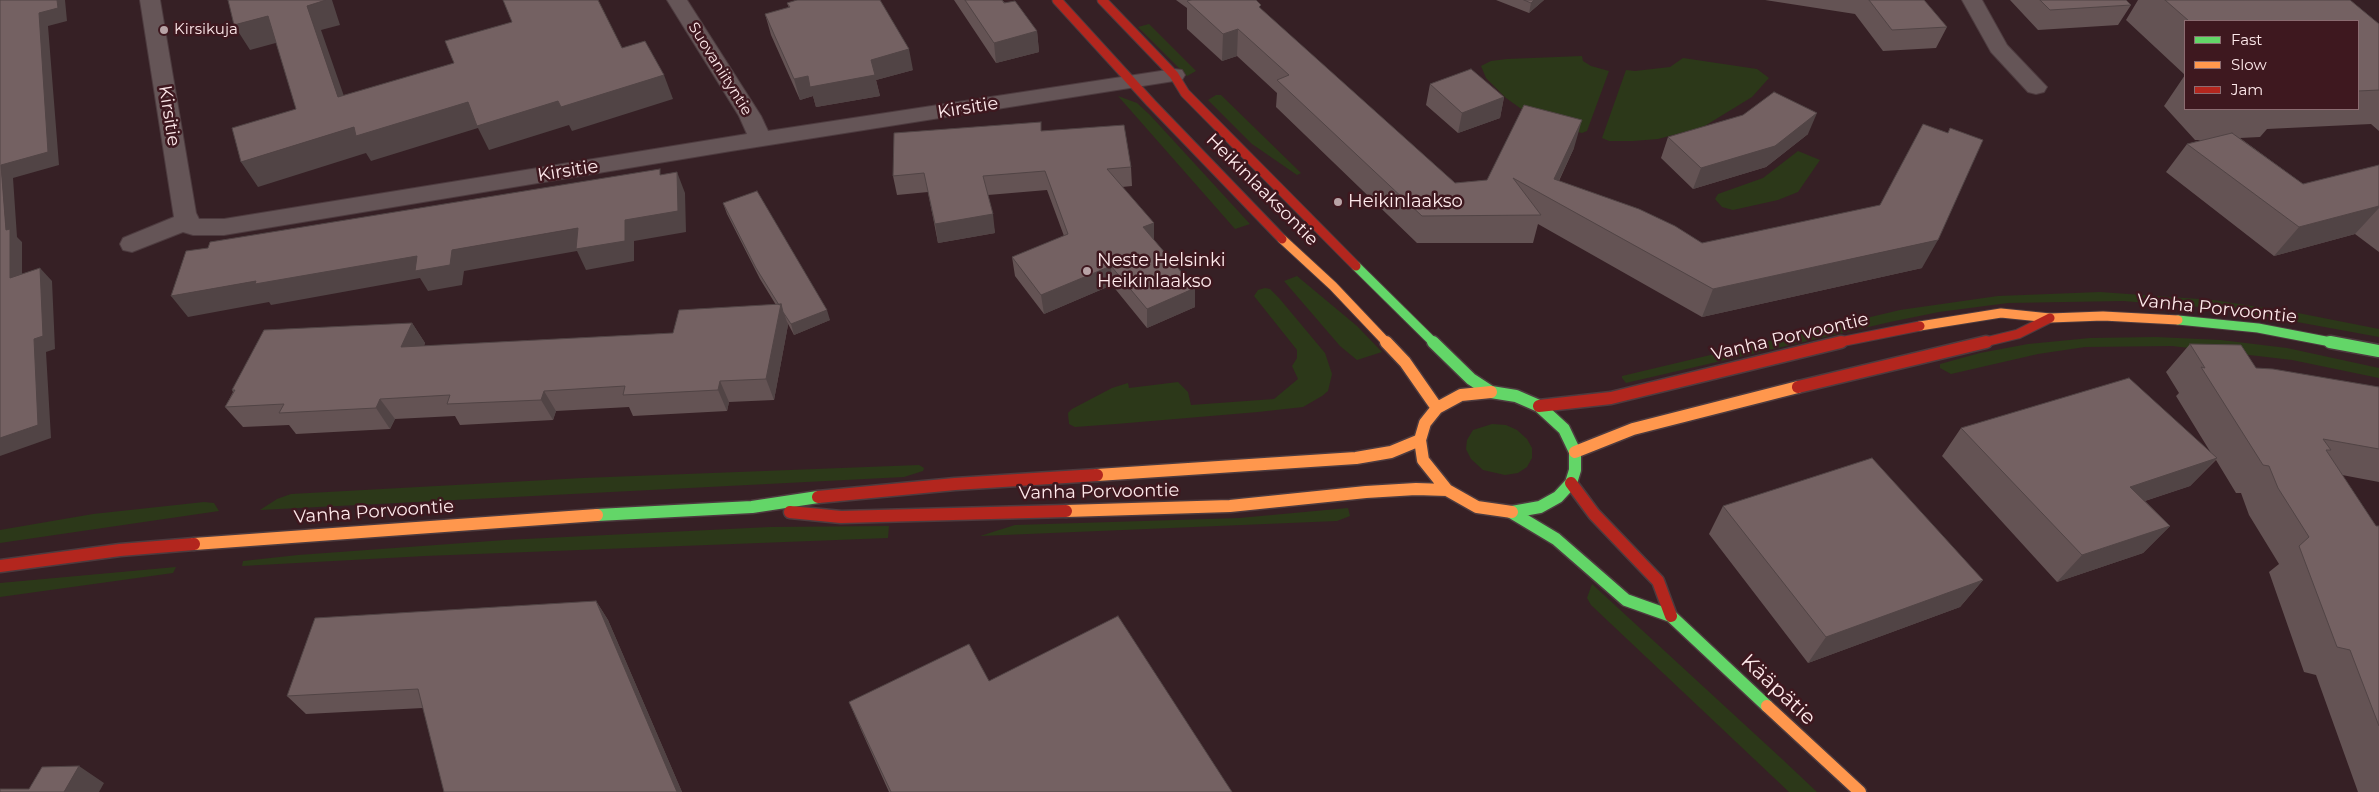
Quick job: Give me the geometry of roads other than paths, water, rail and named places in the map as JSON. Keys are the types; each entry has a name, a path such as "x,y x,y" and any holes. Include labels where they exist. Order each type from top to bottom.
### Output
{"main road":[{"name":"Heikinlaaksontie","path":"1057,0 1132,82 1286,243 1334,286 1405,362 1423,385 1437,408"},
{"name":"Heikinlaaksontie","path":"1102,0 1174,75 1185,93 1318,229 1471,379 1490,392"},
{"name":"Vanha Porvoontie","path":"1539,406 1611,398 1824,345 2001,313 2050,318 2103,316 2169,319 2258,328 2379,351"},
{"name":"Vanha Porvoontie","path":"1575,452 1633,429 1678,416 2018,334 2050,318"},
{"path":"1490,392 1516,396 1539,406 1564,429 1575,452 1575,470 1571,483 1558,497 1540,507 1511,512 1477,507 1446,490 1423,460 1420,440 1425,423 1437,408 1461,395 1490,392"},
{"name":"Vanha Porvoontie","path":"0,566 120,550 365,530 752,507 848,493 946,485 1356,458 1391,452 1420,440"},
{"name":"Kääpätie","path":"1571,483 1594,514 1658,581 1671,616"},
{"name":"Vanha Porvoontie","path":"752,507 841,517 1230,506 1366,492 1416,489 1446,490"},
{"name":"Kääpätie","path":"1511,512 1556,539 1626,600 1671,616 1860,792"}],"street":[{"name":"Kirsitie","path":"150,0 187,221 193,227 224,228 1174,75"},
{"name":"Suovaniityntie","path":"676,0 750,116 761,140"},
{"path":"1972,0 1998,48 2036,87"},
{"path":"132,244 187,221"}],"place":[{"name":"Kirsikuja","path":"164,30"},
{"name":"Heikinlaakso","path":"1338,202"},
{"name":"Neste Helsinki Heikinlaakso","path":"1087,271"}]}
